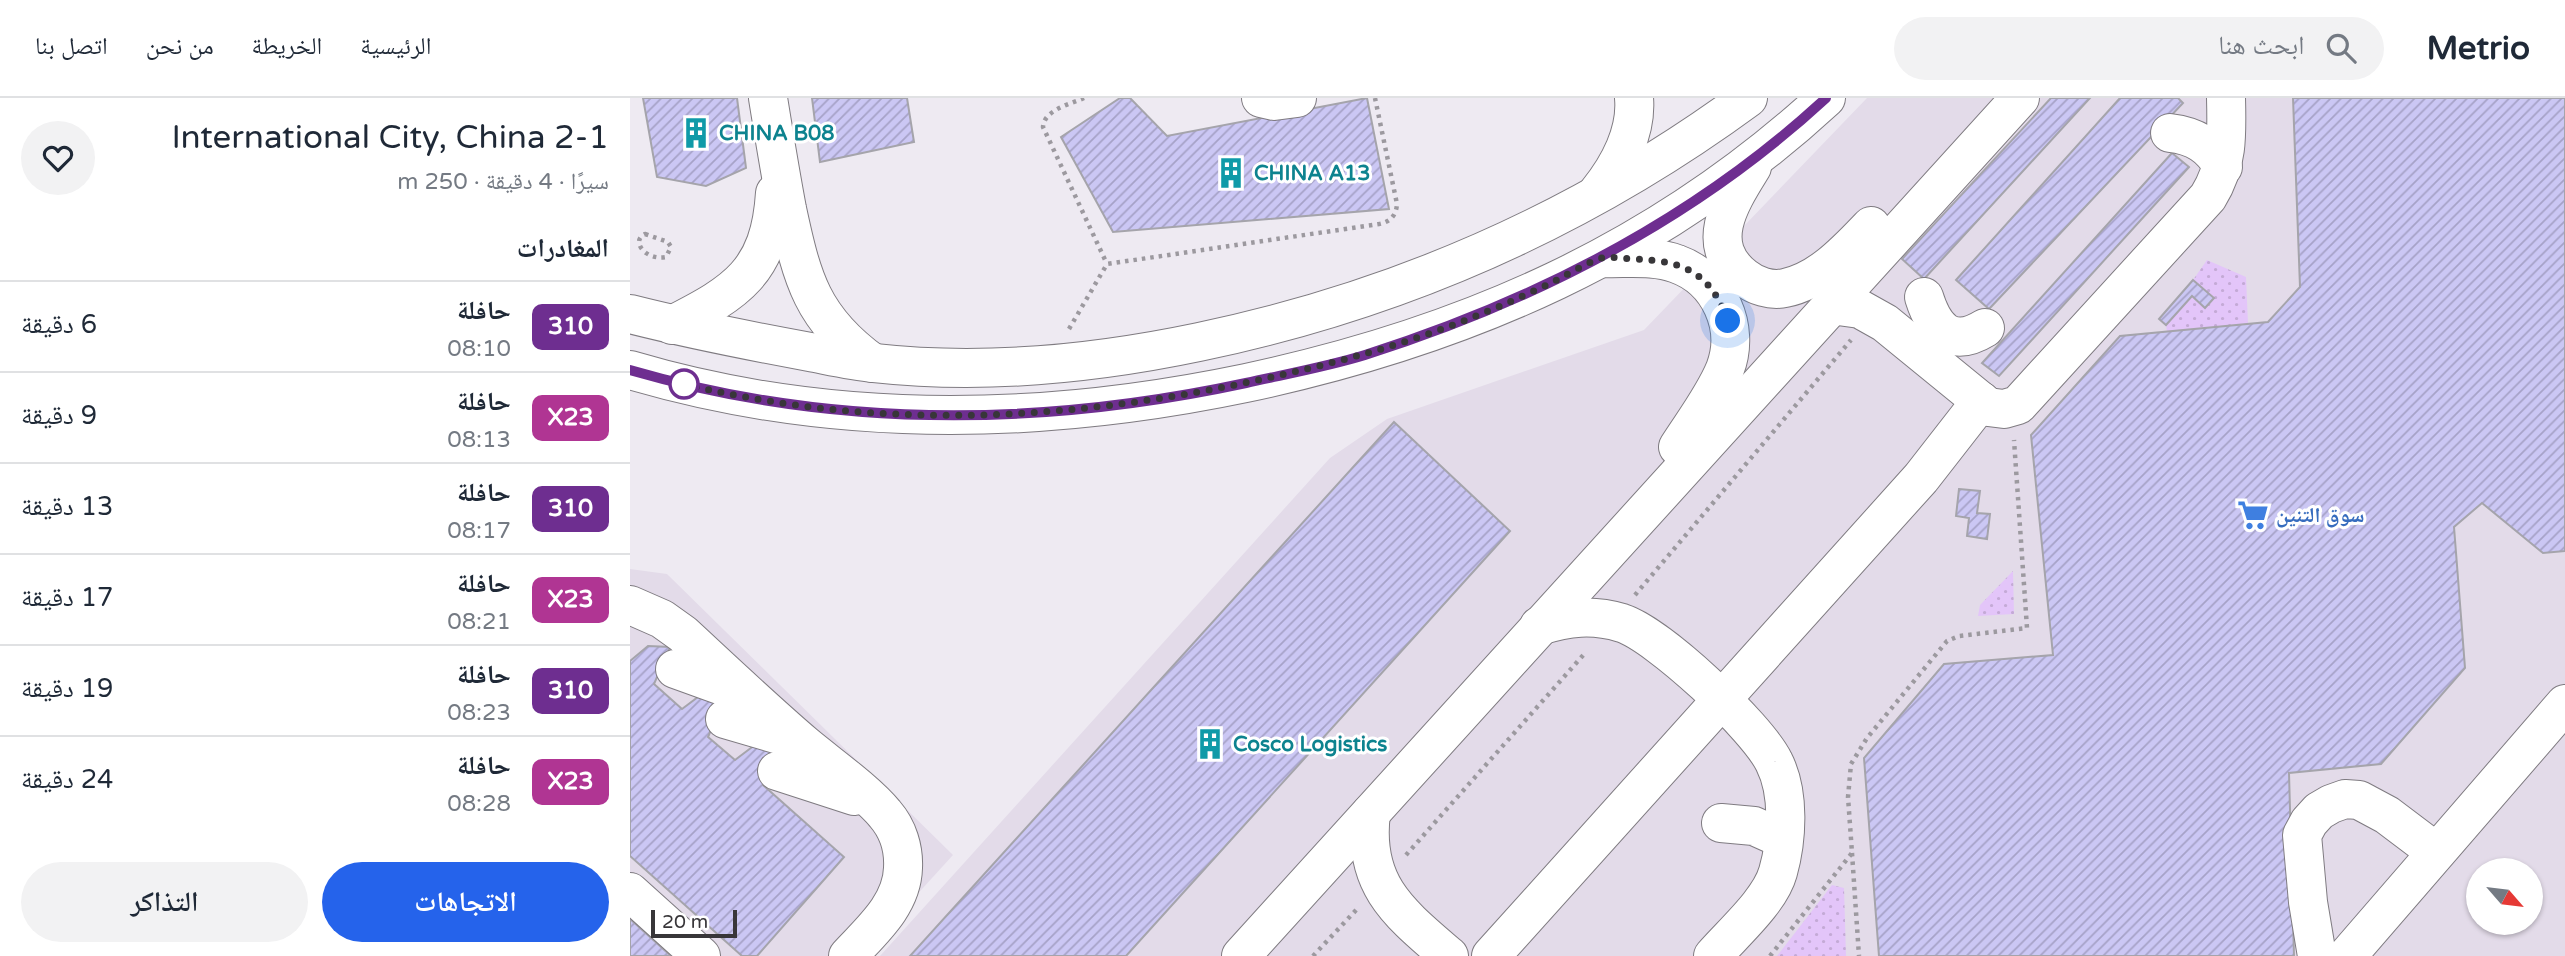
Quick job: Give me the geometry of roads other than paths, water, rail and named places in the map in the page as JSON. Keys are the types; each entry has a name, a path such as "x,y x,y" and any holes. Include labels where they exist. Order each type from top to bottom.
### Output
{"street":[{"path":"768,98 798,259 810,293 837,333 874,363"},
{"path":"1261,98 1274,101 1297,98"},
{"path":"1595,195 1611,176 1622,155 1630,132 1635,108 1634,98"},
{"path":"630,314 672,325 874,363 938,366 1049,363 1152,351 1290,321 1356,302 1485,252 1548,222 1595,195 1689,139 1748,98"},
{"path":"630,370 721,393 787,404 854,412 980,416 1107,408 1231,386 1362,355 1476,316 1602,258 1693,202 1761,154 1826,98"},
{"path":"1761,154 1731,200 1725,217 1725,251 1730,263 1745,279 1764,287 1785,288 1830,265 1849,249 1989,98"},
{"path":"1241,956 2020,98"},
{"path":"1831,305 1846,306 1873,315 1982,397 2018,405 2208,197 2223,167 2227,133 2225,98"},
{"path":"2169,133 2196,138 2207,146 2223,167"},
{"path":"672,325 719,301 734,289 759,259 773,222 777,156"},
{"path":"1602,258 1660,260 1690,270 1715,291 1728,321 1730,337 1729,354 1717,384 1624,533"},
{"path":"1924,297 1930,317 1948,334 1961,337 1973,335 1985,328 1966,353 1982,397"},
{"path":"1491,956 1942,454 1982,397"},
{"path":"630,605 662,619 683,634 738,708"},
{"path":"1539,626 1561,619 1598,617 1626,624 1656,641 1722,701 1753,733 1775,763 1784,801 1778,875 1771,888 1713,956"},
{"path":"675,669 738,708 800,741 885,814 896,831 902,850 900,889 891,907 848,956"},
{"path":"2347,956 2565,704"},
{"path":"776,771 870,801"},
{"path":"2317,956 2308,902 2302,835 2319,811 2338,802 2359,800 2372,804 2436,852"},
{"path":"1371,813 1368,835 1379,884 1387,898 1408,921 1449,956"},
{"path":"1721,823 1754,825 1783,839"},
{"path":"630,892 701,956"}],"place":[{"name":"CHINA B08","path":"696,133"},
{"name":"CHINA A13","path":"1231,173"},
{"name":"سوق التنين","path":"2253,515"},
{"name":"Cosco Logistics","path":"1210,744"}]}
